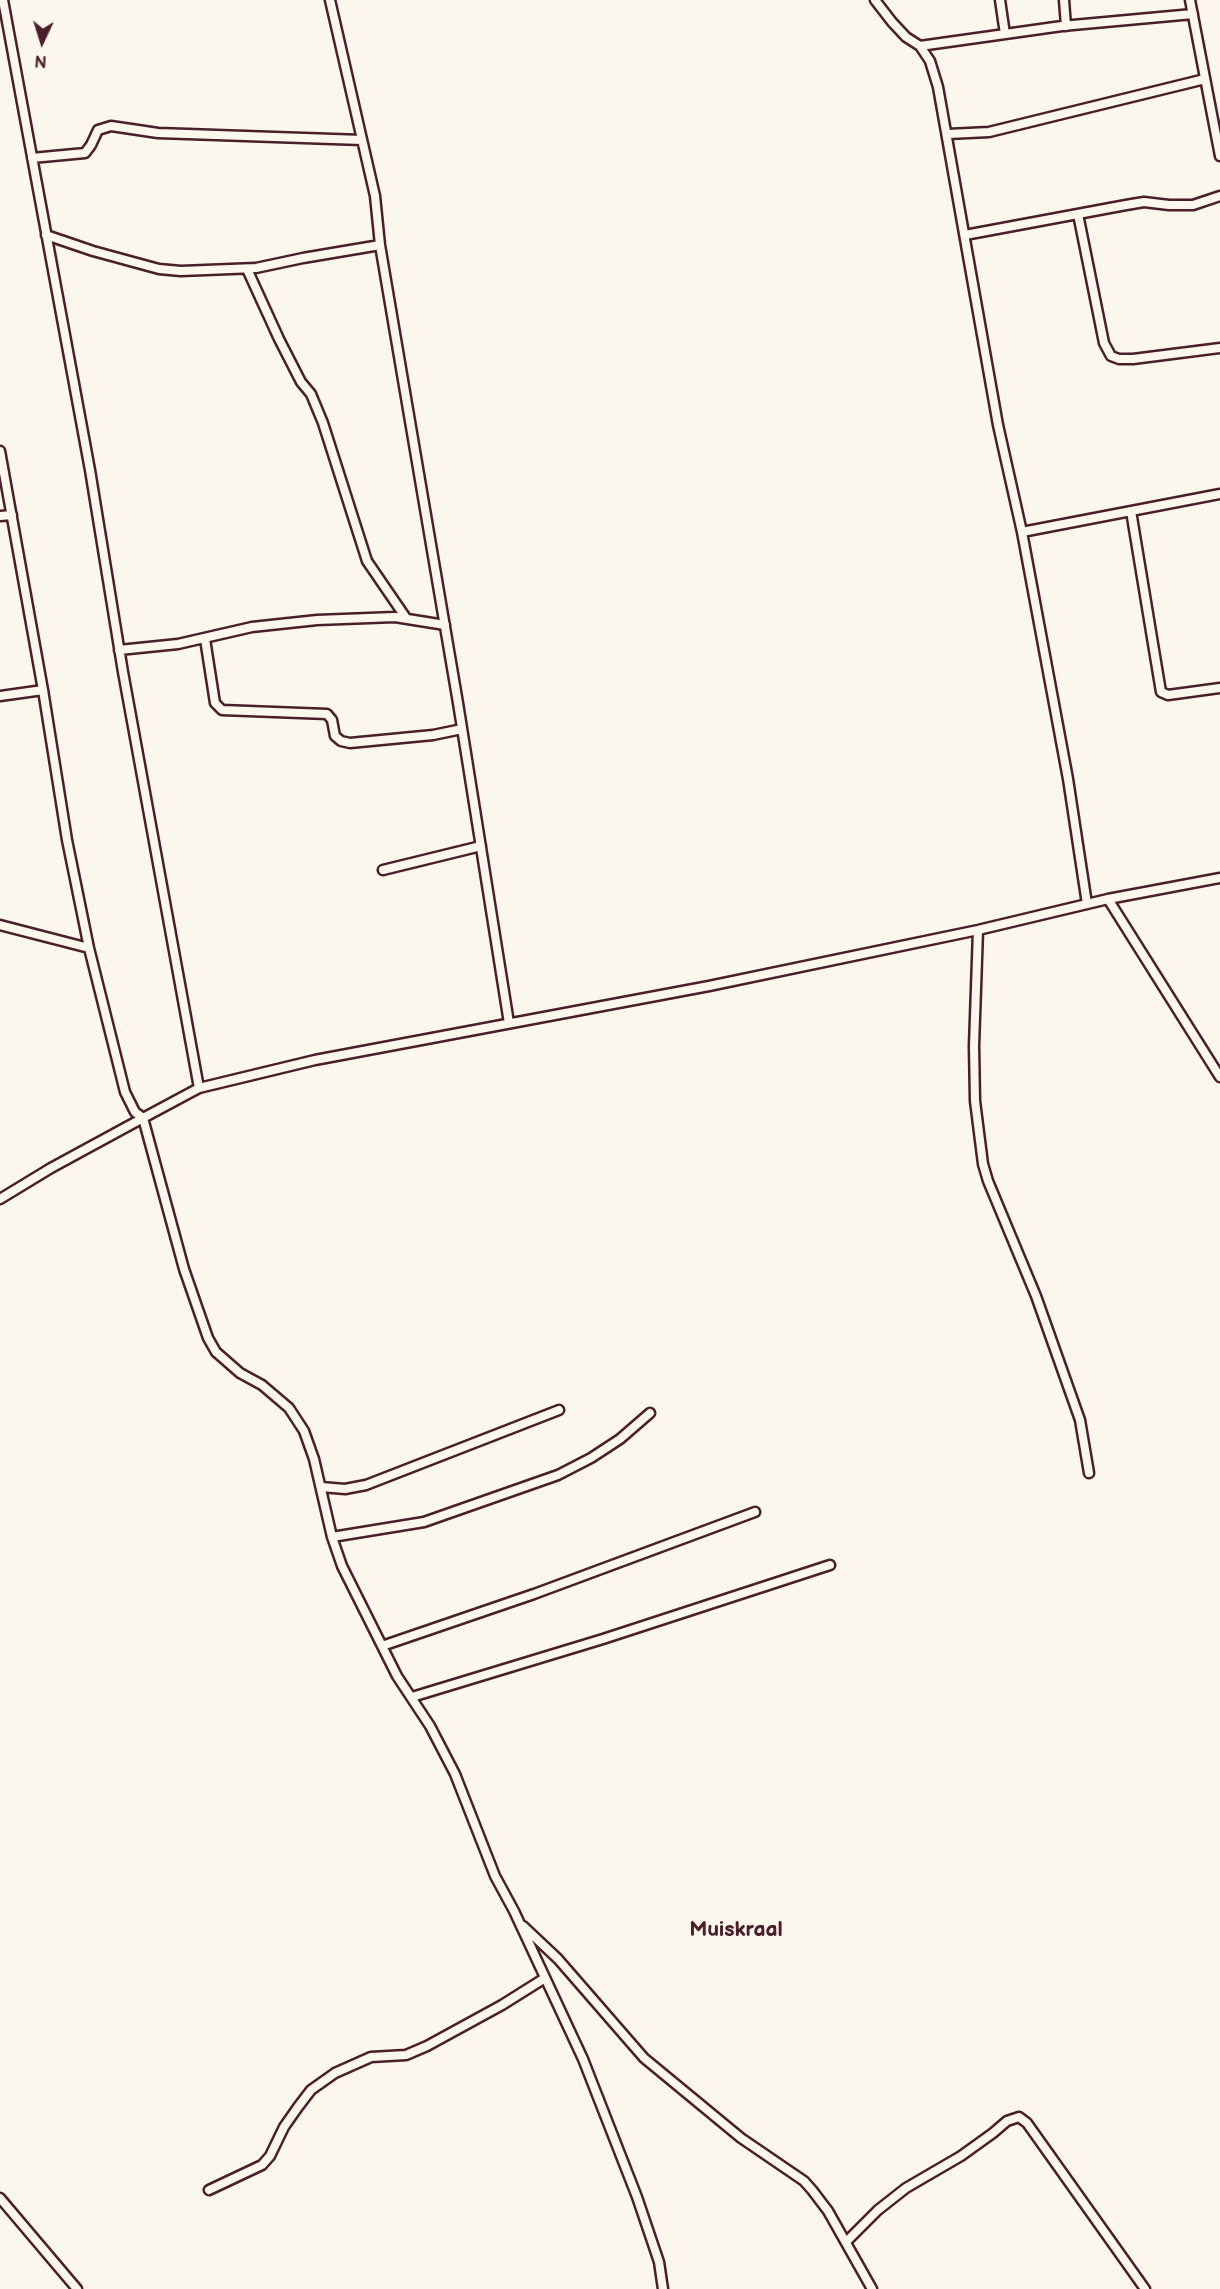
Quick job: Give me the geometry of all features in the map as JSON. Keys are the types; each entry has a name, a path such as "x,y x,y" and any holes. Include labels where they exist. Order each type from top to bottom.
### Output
{"street":[{"path":"3,0 90,470 119,650 199,1088"},
{"path":"330,0 375,196 380,245 445,625 509,1023"},
{"path":"875,0 899,30 920,46 930,61 935,75 948,134 998,425 1022,532 1068,780 1087,904"},
{"path":"1000,0 1005,34"},
{"path":"1064,0 1066,26"},
{"path":"1190,0 1220,156"},
{"path":"920,46 1066,26 1193,14"},
{"path":"948,134 989,132 1205,79"},
{"path":"32,158 85,153 92,145 98,130 111,126 158,133 362,140"},
{"path":"965,235 1144,202 1193,205 1220,196"},
{"path":"1077,214 1104,342 1111,356 1119,359 1133,359 1220,348"},
{"path":"46,235 93,251 159,268 211,272 247,269 380,245"},
{"path":"247,269 279,339 301,382 310,394 323,423 367,561 406,618"},
{"path":"0,451 43,690 67,840 89,948 125,1092 135,1112 143,1118 184,1269 208,1338 216,1352 228,1364 262,1385 289,1408 304,1431 314,1459 332,1537 342,1566 397,1676 430,1726 455,1774 495,1876 583,2059 628,2172 659,2262 663,2289"},
{"path":"1022,532 1220,494"},
{"path":"1131,511 1161,692 1168,695 1220,688"},
{"path":"0,516 12,515"},
{"path":"119,650 178,644 274,624 376,617 406,618 445,625"},
{"path":"205,639 215,703 222,710 327,714 332,720 335,736 341,741 350,743 434,735 462,729"},
{"path":"0,696 43,690"},
{"path":"382,870 481,846"},
{"path":"0,1198 199,1088 315,1060 709,986 978,930 1108,899 1220,878"},
{"path":"1108,899 1219,1073"},
{"path":"0,925 89,948"},
{"path":"978,930 974,1046 975,1101 983,1164 1036,1296 1080,1420 1089,1473"},
{"path":"321,1487 345,1489 366,1485 559,1410"},
{"path":"332,1537 424,1522 558,1475 591,1458 620,1439 650,1413"},
{"path":"382,1646 534,1594 754,1512"},
{"path":"412,1698 830,1565"},
{"path":"520,1924 558,1959 644,2058 741,2138 804,2181 813,2190 820,2198 872,2289"},
{"path":"209,2190 262,2165 270,2156 284,2127 298,2107 311,2091 335,2073 371,2057 406,2055 427,2046 502,2005 545,1978"},
{"path":"846,2242 878,2210 906,2188 968,2151 1007,2121 1019,2117 1027,2123 1145,2289"},
{"path":"0,2198 77,2289"}],"district":[{"name":"Muiskraal","path":"736,1931"}]}
